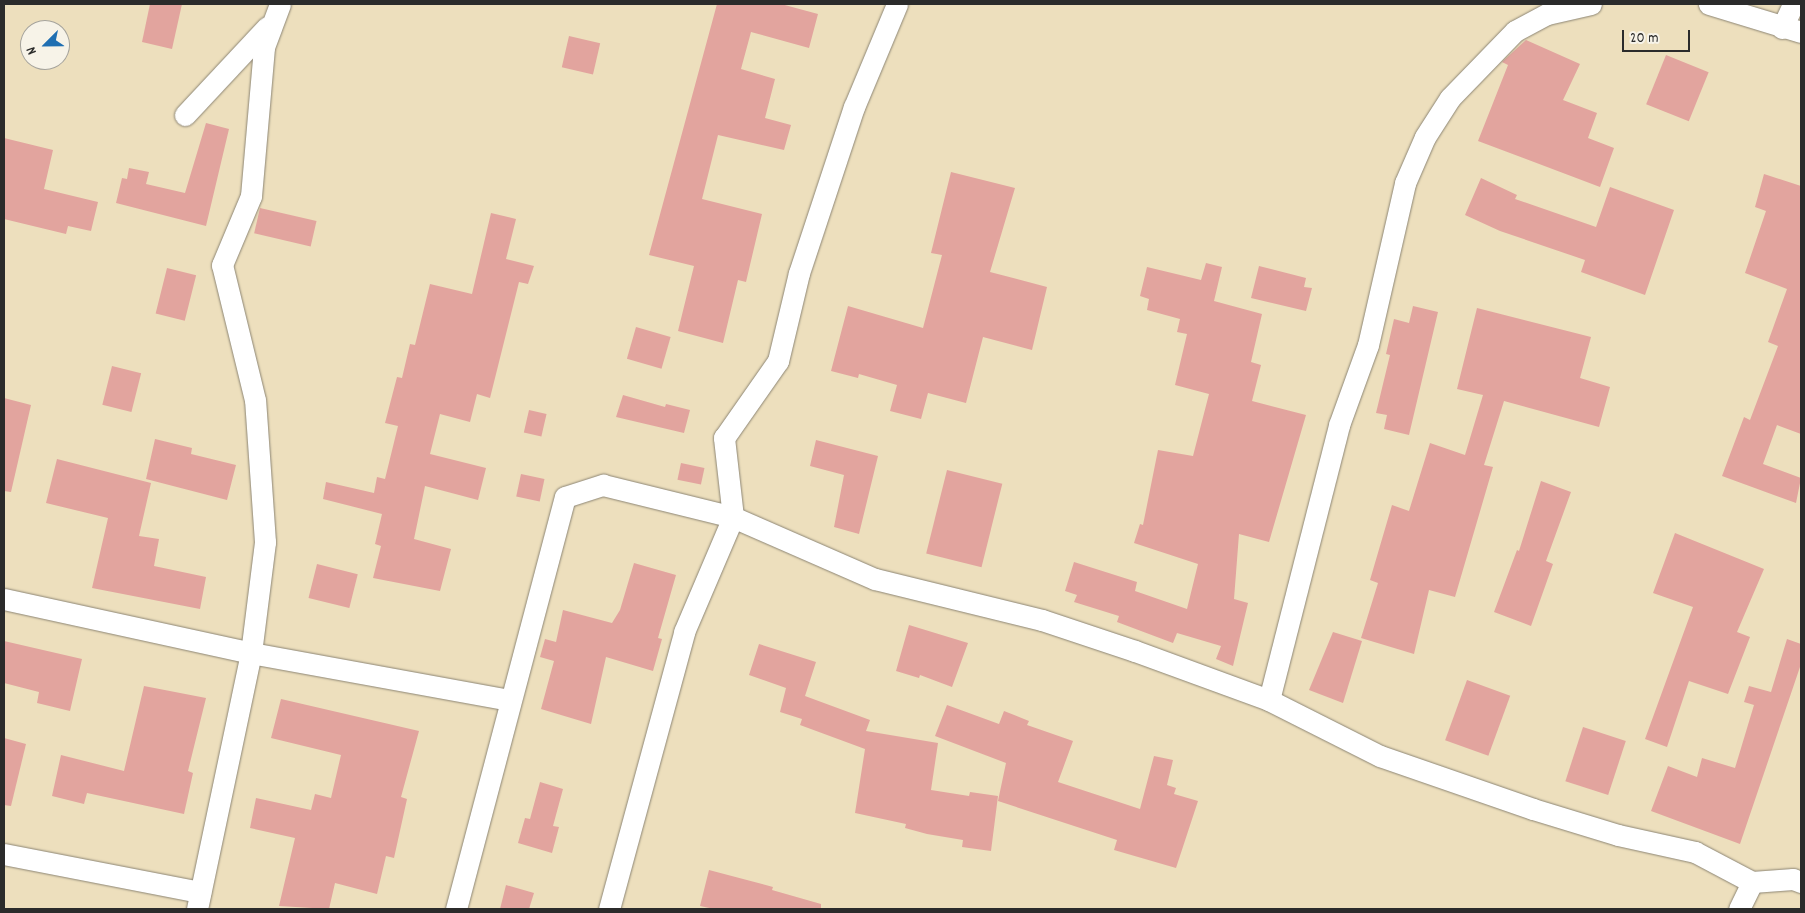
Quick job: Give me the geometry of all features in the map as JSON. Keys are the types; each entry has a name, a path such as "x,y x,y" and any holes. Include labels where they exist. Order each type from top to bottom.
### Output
{"street":[{"path":"608,909 684,632 733,517 724,438 778,361 799,273 854,107 897,4"},
{"path":"1269,700 1339,425 1368,345 1405,184 1425,136 1450,98 1515,32 1547,14 1591,4"},
{"path":"1709,4 1792,30 1793,4"},
{"path":"185,115 235,65 278,10"},
{"path":"4,854 198,900 251,653 265,542 255,400 222,265 251,196 264,48 278,10"},
{"path":"456,909 509,700 565,497 603,485 733,517 875,579 1042,620 1269,700 1380,756 1561,818 1618,835 1695,852 1752,882 1798,878"},
{"path":"4,599 251,653 509,700"},
{"path":"1740,909 1752,882"}],"building":[{"path":"150,4 182,4 172,49 142,42"},
{"path":"717,4 781,4 818,14 809,48 751,32 741,69 775,79 765,118 791,125 784,150 718,135 702,199 762,214 746,282 738,280 723,343 678,331 694,266 649,255"},
{"path":"569,36 600,43 593,74 562,67"},
{"path":"1526,40 1580,64 1563,100 1597,113 1588,138 1614,148 1600,187 1478,141 1508,65 1502,62"},
{"path":"1666,55 1709,72 1689,121 1646,104"},
{"path":"206,123 229,129 206,226 116,203 122,178 127,179 129,168 149,172 146,184 185,193"},
{"path":"4,138 53,150 44,189 98,202 91,231 68,226 66,234 4,219"},
{"path":"951,172 1015,188 990,272 1047,287 1032,350 983,337 966,403 928,393 921,419 890,411 897,385 859,374 858,378 831,371 848,306 923,328 942,255 931,253"},
{"path":"1764,174 1801,186 1801,434 1777,425 1763,464 1801,478 1796,503 1722,476 1744,417 1750,420 1778,346 1768,342 1787,289 1745,273 1766,211 1755,207"},
{"path":"1481,178 1517,195 1515,199 1596,227 1610,187 1674,210 1645,295 1581,272 1585,260 1500,231 1465,215"},
{"path":"260,208 317,221 311,246 254,233"},
{"path":"491,213 516,219 506,259 534,266 528,284 519,282 490,398 477,394 470,422 440,414 430,454 486,468 478,500 425,486 414,539 451,549 440,591 373,578 381,546 375,544 382,514 323,499 326,482 374,493 377,477 385,479 398,426 385,423 397,377 402,378 410,344 415,345 430,284 472,294"},
{"path":"1206,263 1222,267 1214,301 1262,314 1251,362 1261,365 1252,401 1306,415 1269,542 1239,534 1234,599 1248,603 1233,666 1216,659 1221,646 1177,633 1173,643 1117,622 1119,616 1074,602 1077,595 1065,591 1074,562 1137,582 1135,591 1187,609 1198,564 1134,543 1140,524 1143,525 1158,450 1193,456 1209,394 1175,385 1187,334 1177,332 1180,319 1147,310 1149,299 1140,296 1147,267 1201,280"},
{"path":"1259,266 1306,278 1304,287 1312,288 1306,311 1251,298"},
{"path":"167,268 196,275 185,321 156,314"},
{"path":"1413,306 1438,312 1409,435 1384,429 1387,415 1376,413 1390,355 1386,354 1394,319 1409,323"},
{"path":"1477,308 1591,337 1580,378 1610,387 1599,427 1504,401 1484,465 1493,467 1455,597 1429,590 1414,654 1361,638 1378,583 1370,580 1392,505 1409,511 1430,443 1465,455 1483,395 1457,389"},
{"path":"636,327 671,337 662,369 627,359"},
{"path":"112,366 141,373 131,412 102,405"},
{"path":"623,395 665,407 666,404 690,410 684,433 616,417"},
{"path":"4,398 31,405 11,492 4,491"},
{"path":"529,410 547,414 541,436 524,432"},
{"path":"155,439 192,448 191,454 236,465 227,500 146,479"},
{"path":"816,440 878,456 859,534 834,527 844,475 810,466"},
{"path":"57,459 151,483 139,536 159,539 154,566 206,577 200,609 92,588 108,518 46,503"},
{"path":"681,463 704,468 701,485 677,480"},
{"path":"947,470 1002,484 982,567 926,553"},
{"path":"521,474 544,479 540,501 516,496"},
{"path":"1541,481 1571,492 1546,561 1553,564 1531,626 1494,612 1517,550 1519,551"},
{"path":"1675,533 1764,569 1737,632 1750,637 1728,694 1689,681 1667,747 1645,739 1693,607 1653,593"},
{"path":"634,563 676,575 658,638 662,639 653,671 606,657 591,724 541,709 554,661 540,657 545,639 556,642 563,610 612,623 620,610"},
{"path":"317,564 358,574 349,608 309,598"},
{"path":"909,625 968,643 952,687 920,675 919,678 896,671"},
{"path":"1333,632 1362,641 1343,703 1309,690"},
{"path":"1787,639 1801,644 1801,664 1740,844 1651,811 1668,766 1697,777 1702,758 1735,768 1754,705 1744,702 1749,686 1771,692"},
{"path":"4,641 82,659 70,711 37,703 39,692 4,683"},
{"path":"759,644 816,662 805,696 870,720 866,731 938,743 931,790 969,796 970,792 998,796 991,851 962,847 963,840 927,834 905,828 906,824 855,813 865,749 800,725 802,719 780,712 786,688 749,675"},
{"path":"1467,680 1510,696 1488,756 1445,740"},
{"path":"144,686 206,698 188,771 193,773 184,814 87,793 84,804 52,796 61,755 124,771"},
{"path":"281,699 419,731 401,797 407,799 394,858 386,856 377,894 335,883 329,909 279,906 295,838 250,828 256,798 311,810 315,794 331,798 341,755 271,738"},
{"path":"947,705 999,724 1004,711 1029,721 1027,725 1073,741 1058,782 1140,809 1154,756 1173,760 1167,785 1176,788 1174,794 1198,801 1176,868 1114,850 1117,840 998,801 1006,763 935,736"},
{"path":"1583,727 1626,741 1608,795 1565,781"},
{"path":"4,738 26,744 11,806 4,805"},
{"path":"540,782 563,789 553,826 559,827 552,853 518,843 525,818 530,819"},
{"path":"709,870 773,887 772,890 821,904 821,909 714,909 700,906"},
{"path":"506,885 534,893 529,909 500,909"}]}
